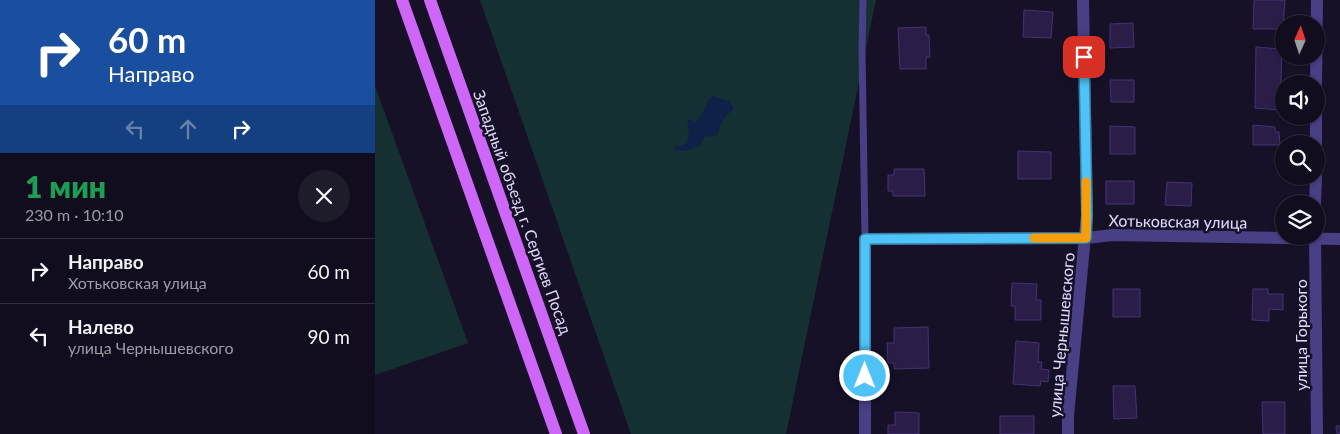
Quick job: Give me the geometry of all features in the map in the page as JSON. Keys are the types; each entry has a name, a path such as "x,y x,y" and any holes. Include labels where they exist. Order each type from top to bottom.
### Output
{"main road":[{"path":"402,0 556,434"},
{"name":"Западный объезд г. Сергиев Посад","path":"431,0 584,434"}],"street":[{"name":"улица Чернышевского","path":"1068,434 1087,215 1083,0"},
{"path":"1316,75 1317,0"},
{"name":"Хотьковская улица","path":"865,239 1086,238 1113,235 1275,237"},
{"path":"865,239 865,434"},
{"name":"Хотьковская улица","path":"1325,239 1340,240"},
{"name":"улица Горького","path":"1315,245 1317,434"}],"lane":[{"path":"863,0 865,239"}],"green space":[{"path":"480,0 876,0 786,434 631,434"},
{"path":"375,86 468,343 375,375"}],"water":[{"path":"712,96 729,101 733,107 733,110 727,115 719,128 718,135 704,137 700,146 685,151 674,150 676,146 687,143 688,120 696,122"}],"building":[{"path":"1254,0 1285,0 1284,15 1275,15 1275,29 1253,29"},
{"path":"1024,10 1053,12 1051,38 1023,37"},
{"path":"1133,23 1134,47 1110,48 1110,24"},
{"path":"926,27 926,35 929,35 930,57 926,57 926,69 900,69 898,28"},
{"path":"1256,47 1275,48 1275,65 1281,65 1281,75 1275,75 1275,110 1255,108"},
{"path":"1110,80 1134,80 1134,102 1111,102"},
{"path":"1253,125 1275,127 1275,132 1279,132 1279,135 1275,135 1275,145 1253,145"},
{"path":"1110,126 1135,127 1135,154 1110,154"},
{"path":"1018,151 1051,152 1051,179 1018,179"},
{"path":"894,169 924,169 925,196 893,196 893,191 888,191 888,175 894,175"},
{"path":"1106,181 1134,181 1134,204 1106,204"},
{"path":"1167,182 1192,183 1191,206 1165,205"},
{"path":"1012,283 1037,284 1036,300 1041,300 1041,320 1015,320 1015,306 1011,306"},
{"path":"1113,289 1140,289 1140,317 1113,317"},
{"path":"1253,289 1268,289 1268,294 1283,294 1283,310 1269,309 1269,321 1252,320"},
{"path":"928,327 929,368 894,369 894,363 888,363 887,343 894,343 894,328"},
{"path":"1016,341 1039,343 1038,362 1042,362 1041,369 1049,370 1048,382 1041,381 1040,386 1013,384"},
{"path":"1113,386 1135,386 1137,418 1114,419"},
{"path":"1262,402 1285,402 1285,434 1263,434"},
{"path":"895,412 919,413 919,434 888,434 888,425 895,425"},
{"path":"1000,416 1034,416 1034,434 1000,434"},
{"path":"1336,426 1340,426 1340,434 1337,434"}],"slow traffic":[{"path":"1034,238 1086,238 1086,182"}],"route":[{"path":"865,376 865,239 1086,238 1084,57"}]}
